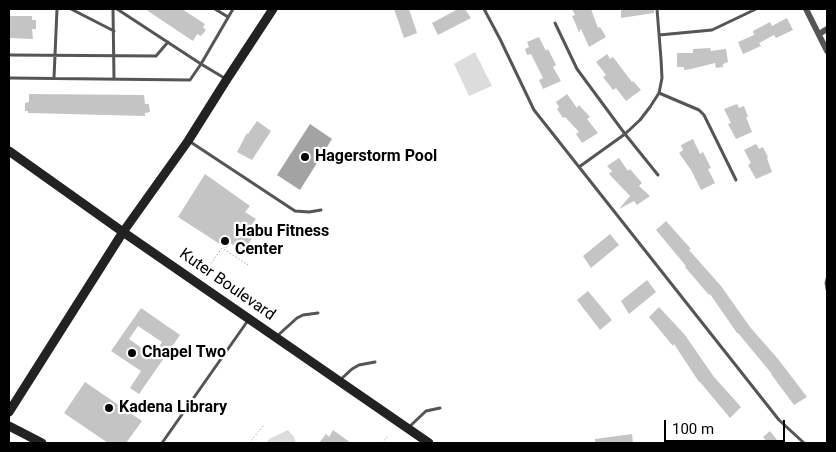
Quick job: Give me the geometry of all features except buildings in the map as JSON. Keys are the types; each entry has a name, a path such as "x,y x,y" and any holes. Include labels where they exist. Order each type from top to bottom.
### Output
{"street":[{"path":"9,412 123,232 188,141 226,79 273,9"},
{"path":"806,9 827,51"},
{"path":"819,34 827,29"},
{"name":"Kuter Boulevard","path":"9,151 428,443"},
{"path":"9,426 42,443"}],"lane":[{"path":"54,78 57,9"},
{"path":"71,9 114,31"},
{"path":"113,9 114,79"},
{"path":"117,9 226,79"},
{"path":"215,9 228,17"},
{"path":"9,78 190,80 233,9"},
{"path":"484,9 534,110 779,420 804,443"},
{"path":"579,167 625,134 640,120 659,93 662,78 656,9"},
{"path":"659,35 712,30 756,9"},
{"path":"555,23 577,69 658,175"},
{"path":"9,55 156,56 168,42"},
{"path":"659,93 699,110 704,115 736,180"},
{"path":"188,141 295,211 309,212 321,210"},
{"path":"827,279 827,289"},
{"path":"276,337 297,318 318,313"},
{"path":"162,443 249,319"},
{"path":"339,381 359,365 376,362"},
{"path":"408,429 426,411 440,408"}],"path":[{"path":"207,270 222,248 248,265"},
{"path":"249,443 264,425"},
{"path":"382,443 387,437"}],"shaded area":[{"path":"475,52 492,86 469,96 454,64"},
{"name":"Hagerstorm Pool","path":"310,124 332,139 300,190 277,175"},
{"path":"288,430 296,443 266,443 269,439"}],"place":[{"name":"Hagerstorm Pool","path":"305,157"},
{"name":"Habu Fitness Center","path":"225,241"},
{"name":"Chapel Two","path":"132,353"},
{"name":"Kadena Library","path":"109,408"}]}
